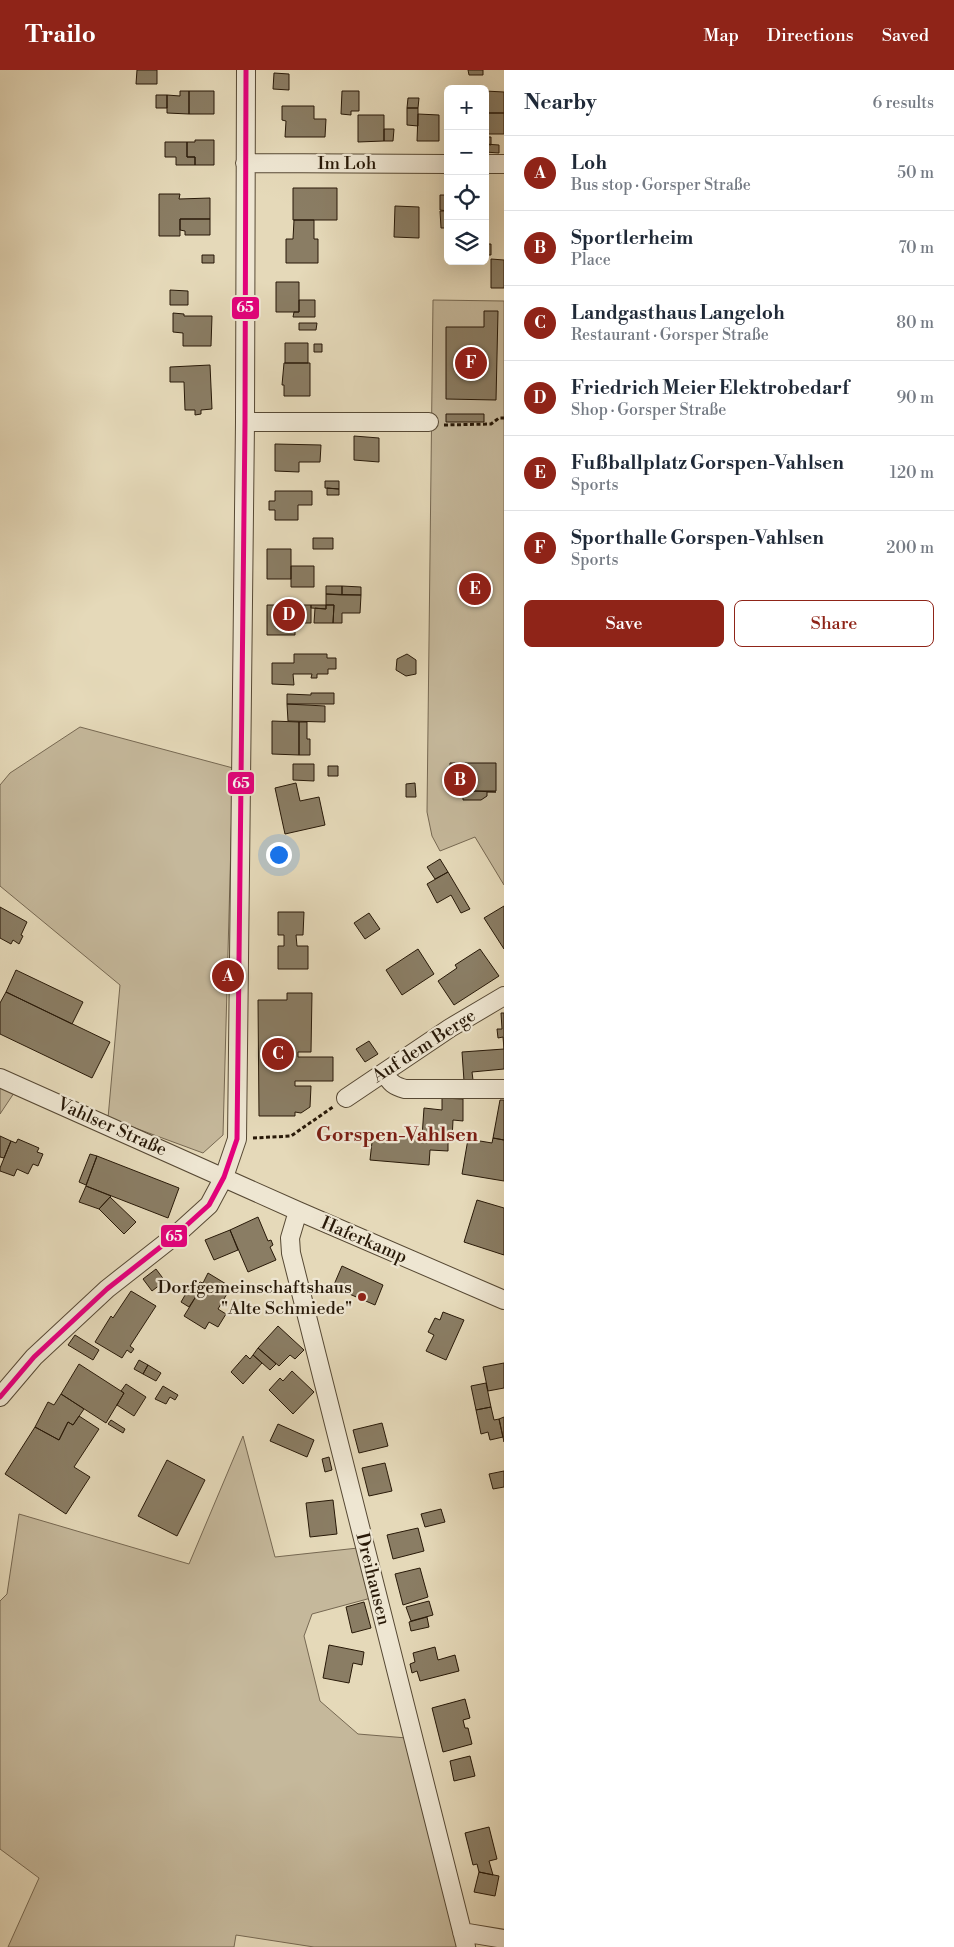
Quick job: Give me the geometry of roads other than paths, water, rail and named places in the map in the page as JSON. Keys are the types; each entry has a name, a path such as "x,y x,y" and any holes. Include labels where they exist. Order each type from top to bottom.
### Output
{"street":[{"path":"0,1397 34,1357 107,1290 177,1234 209,1205 224,1177 237,1139 245,422 246,70"},
{"name":"Im Loh","path":"245,163 444,164"},
{"path":"489,164 504,164"},
{"path":"245,422 429,422"},
{"name":"Auf dem Berge","path":"346,1098 450,1028 504,996"},
{"path":"384,1073 390,1082 405,1088 492,1088 504,1090"},
{"name":"Vahlser Straße","path":"0,1078 224,1177"},
{"name":"Haferkamp","path":"224,1177 504,1300"},
{"name":"Dreihausen","path":"298,1211 290,1238 291,1253 464,1940"},
{"path":"464,1940 504,1939"}],"place":[{"name":"Sporthalle Gorspen-Vahlsen","path":"471,363"},
{"name":"Fußballplatz Gorspen-Vahlsen","path":"475,589"},
{"name":"Friedrich Meier Elektrobedarf","path":"289,615"},
{"name":"Sportlerheim","path":"460,780"},
{"name":"Loh","path":"228,976"},
{"name":"Landgasthaus Langeloh","path":"278,1054"},
{"name":"Dorfgemeinschaftshaus \"Alte Schmiede\"","path":"362,1297"}],"district":[{"name":"Gorspen-Vahlsen","path":"397,1135"}]}
